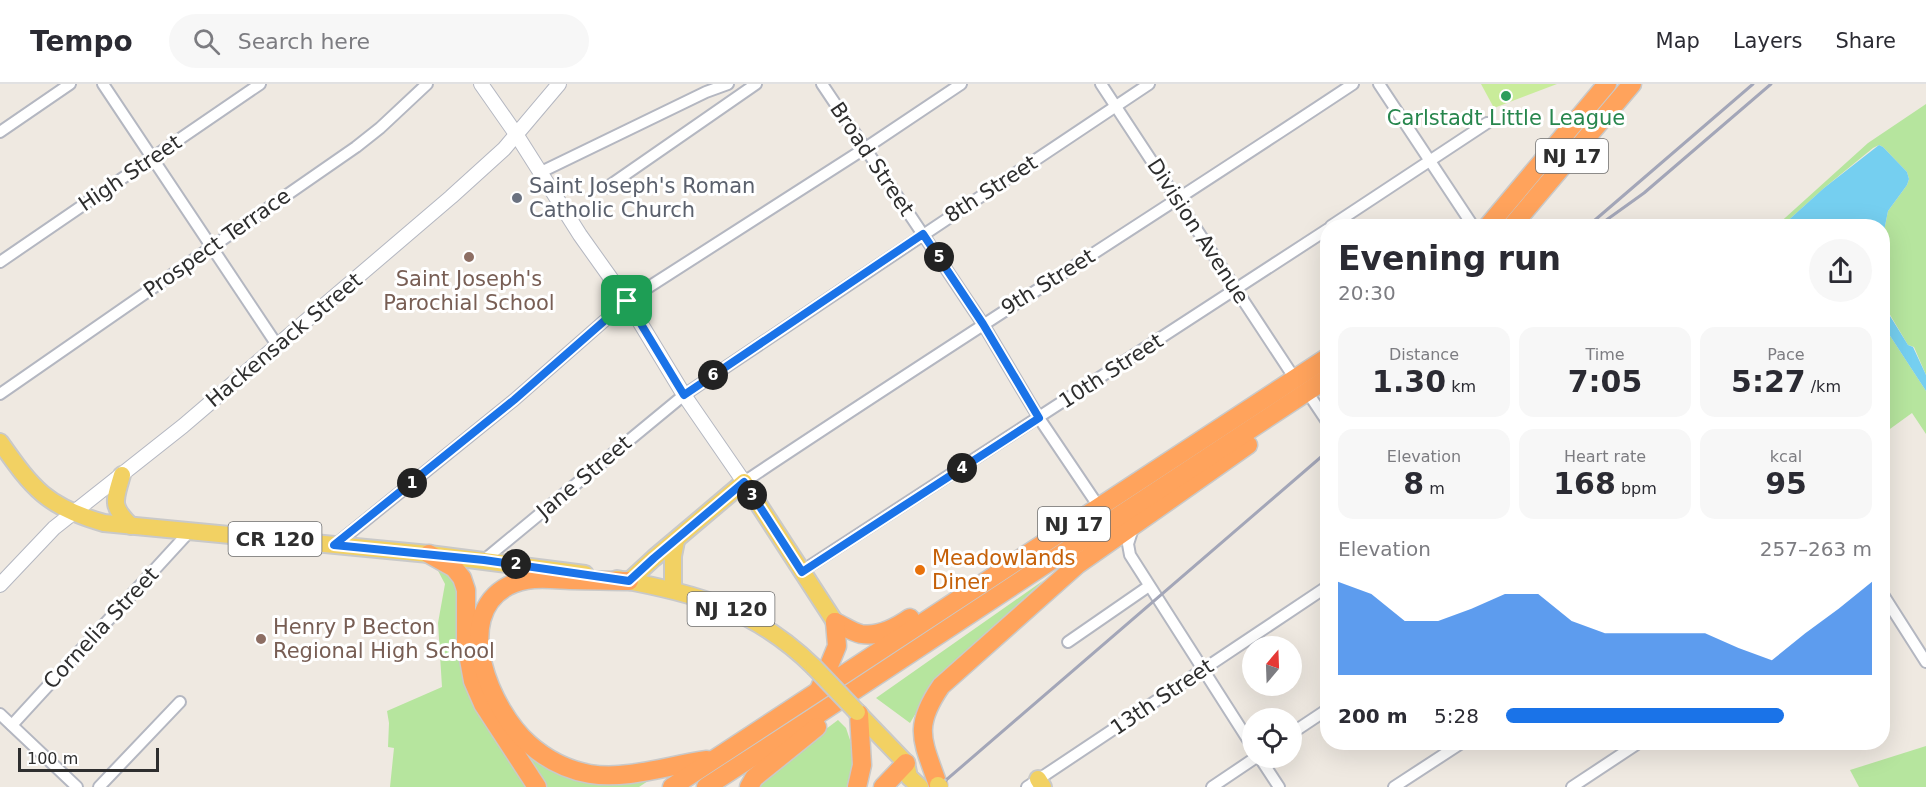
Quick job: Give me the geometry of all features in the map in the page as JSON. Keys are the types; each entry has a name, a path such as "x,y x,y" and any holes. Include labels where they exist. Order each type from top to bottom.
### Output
{"highway":[{"name":"NJ 17","path":"1494,219 1607,84"},
{"name":"NJ 17","path":"1518,219 1632,84"},
{"name":"NJ 17","path":"672,787 1320,362"},
{"name":"NJ 17","path":"706,787 1320,383"},
{"path":"883,787 922,774 922,739 925,716 941,686 1064,576 1320,394"},
{"path":"429,554 454,568 462,578 466,590 466,643 473,681 483,704 537,787"},
{"path":"835,622 862,634 874,634 888,630 905,622 955,590 1003,571"},
{"path":"629,581 540,578 522,580 491,598 482,617 480,638 482,665 492,693 511,724 527,743 564,767 590,774 614,775 714,760"},
{"path":"819,690 837,646 835,622"},
{"path":"749,787 754,778 892,664"},
{"path":"857,787 862,765 858,713"}],"main road":[{"path":"481,84 516,134 580,235 627,301 684,395 835,622"},
{"name":"Hackensack Street","path":"0,585 54,528 188,421 451,197 504,149 559,84"},
{"name":"CR 120","path":"0,442 22,475 42,494 73,514 104,523 484,560 629,581"},
{"path":"122,475 116,503 118,513 131,526"},
{"path":"629,581 744,482"},
{"path":"673,590 673,556 676,541"},
{"name":"NJ 120","path":"629,581 710,600 749,618 786,642 922,774"}],"street":[{"path":"0,132 70,84"},
{"path":"103,84 277,345"},
{"name":"High Street","path":"0,262 260,84"},
{"name":"Prospect Terrace","path":"0,394 356,147 427,84"},
{"path":"539,173 706,92 728,84"},
{"path":"606,188 756,84"},
{"name":"Broad Street","path":"822,84 983,324 1039,418 1099,507"},
{"path":"334,545 514,400 627,301 961,84"},
{"name":"Division Avenue","path":"1101,84 1294,379"},
{"name":"8th Street","path":"684,395 1149,84"},
{"name":"9th Street","path":"744,482 1353,84"},
{"path":"1379,84 1468,219"},
{"name":"10th Street","path":"1343,219 1487,123"},
{"name":"10th Street","path":"802,572 1320,234"},
{"name":"Jane Street","path":"484,560 684,395"},
{"path":"1312,399 1320,411"},
{"path":"1134,525 1128,544 1130,555 1242,730"},
{"name":"Cornelia Street","path":"12,725 190,531"},
{"path":"1068,642 1149,586"},
{"name":"13th Street","path":"1036,784 1320,591"},
{"path":"1890,606 1926,662"},
{"path":"99,787 180,702"},
{"path":"0,714 77,787"},
{"path":"1302,726 1320,714"},
{"path":"1394,787 1451,750"},
{"path":"1572,787 1628,750"},
{"path":"1212,787 1242,768"},
{"path":"1265,768 1279,787"}],"green space":[{"name":"Carlstadt Little League","path":"1481,84 1557,84 1494,108"},
{"path":"1926,104 1926,375 1914,347 1908,345 1890,315 1890,219 1886,219 1888,211 1907,185 1909,179 1907,172 1879,145 1824,188 1790,219 1784,219 1868,143"},
{"path":"1890,336 1926,391 1926,434 1912,413 1890,429"},
{"path":"434,563 453,572 460,595 459,653 474,694 530,787 390,787 394,748 388,747 387,711 442,687 438,623 445,584"},
{"path":"1044,580 935,681 910,723 876,698"},
{"path":"838,720 846,728 856,758 849,787 756,787 758,780"},
{"path":"520,741 541,757 651,779 639,787 546,787"},
{"path":"1926,746 1926,787 1859,787 1850,770"}],"water":[{"path":"1879,145 1907,172 1909,179 1888,211 1886,219 1790,219 1824,188"},
{"path":"1890,316 1908,345 1913,347 1926,375 1926,391 1890,336"}],"railway":[{"path":"1596,219 1753,84"},
{"path":"1608,219 1644,193 1771,84"},
{"path":"938,787 1320,458"}],"place":[{"name":"Carlstadt Little League","path":"1506,96"},
{"name":"Saint Joseph's Roman Catholic Church","path":"517,198"},
{"name":"Saint Joseph's Parochial School","path":"469,257"},
{"name":"Meadowlands Diner","path":"920,570"},
{"name":"Henry P Becton Regional High School","path":"261,639"}],"route":[{"path":"923,234 983,324 1039,418 802,572 744,482 629,581 484,560 334,545 514,400 627,301 684,395 923,234"}]}
